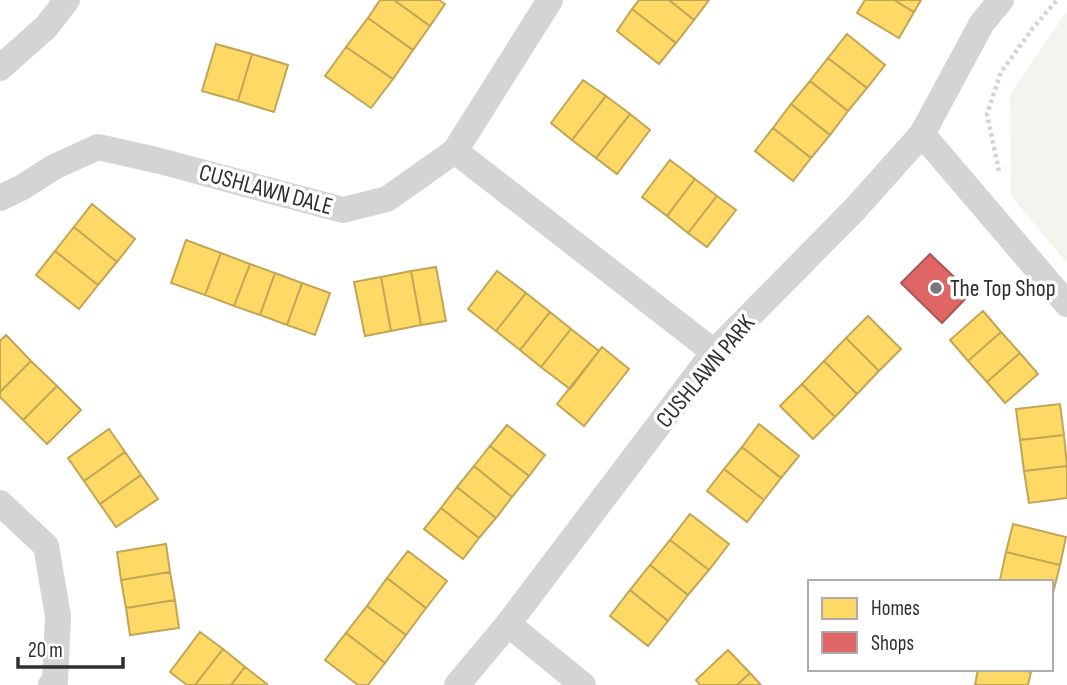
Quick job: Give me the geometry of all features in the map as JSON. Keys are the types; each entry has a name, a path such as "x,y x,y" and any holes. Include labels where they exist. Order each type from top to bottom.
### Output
{"street":[{"path":"0,68 46,27 67,0"},
{"path":"550,0 455,151 714,352"},
{"name":"CUSHLAWN PARK","path":"457,685 508,624 714,352 855,209 922,134 982,23 1001,0"},
{"path":"922,134 1067,304"},
{"name":"CUSHLAWN DALE","path":"0,198 54,167 98,147 343,210 387,199 455,151"},
{"path":"0,503 46,546 58,617 55,684"},
{"path":"508,624 583,685"}],"path":[{"path":"999,171 986,114 1001,72 1057,0"}],"shaded area":[{"path":"1067,11 1067,263 1011,196 1010,94"}],"building: Homes":[{"path":"380,0 394,0 430,26 413,50 368,18"},
{"path":"394,0 439,0 445,4 430,26"},
{"path":"639,0 669,0 694,20 676,43 632,9"},
{"path":"669,0 709,0 694,20"},
{"path":"865,0 894,0 914,12 899,38 857,13"},
{"path":"894,0 921,0 914,12"},
{"path":"632,9 676,43 659,64 617,31"},
{"path":"368,18 413,50 393,79 346,47"},
{"path":"847,34 885,65 867,88 828,58"},
{"path":"216,44 252,54 238,101 202,91"},
{"path":"346,47 393,79 371,108 325,76"},
{"path":"252,54 288,65 274,112 238,101"},
{"path":"828,58 867,88 848,111 810,81"},
{"path":"583,80 606,96 572,140 551,123"},
{"path":"810,81 848,111 830,135 791,104"},
{"path":"606,96 630,114 596,158 572,140"},
{"path":"791,104 830,135 811,158 773,128"},
{"path":"630,114 650,130 617,174 596,158"},
{"path":"773,128 811,158 793,181 755,151"},
{"path":"670,160 695,179 667,216 642,197"},
{"path":"695,179 717,196 688,233 667,216"},
{"path":"717,196 736,210 707,247 688,233"},
{"path":"92,204 135,239 117,262 74,227"},
{"path":"74,227 117,262 98,285 55,251"},
{"path":"186,240 221,253 205,295 171,283"},
{"path":"55,251 98,285 79,309 36,275"},
{"path":"221,253 250,264 234,306 205,295"},
{"path":"250,264 275,273 260,315 234,306"},
{"path":"436,267 446,321 421,325 411,271"},
{"path":"411,271 421,325 391,331 381,277"},
{"path":"497,271 526,293 496,331 468,309"},
{"path":"275,273 302,283 287,325 260,315"},
{"path":"381,277 391,331 365,336 354,282"},
{"path":"302,283 330,293 315,335 287,325"},
{"path":"526,293 550,312 520,350 496,331"},
{"path":"983,311 1001,332 968,361 950,340"},
{"path":"550,312 571,329 541,367 520,350"},
{"path":"868,316 901,349 879,371 846,338"},
{"path":"571,329 599,351 570,389 541,367"},
{"path":"1001,332 1020,353 987,382 968,361"},
{"path":"6,335 31,361 0,392 0,341"},
{"path":"846,338 879,371 857,394 824,361"},
{"path":"602,347 629,369 584,426 557,404"},
{"path":"1020,353 1038,374 1005,403 987,382"},
{"path":"31,361 57,386 23,420 0,397 0,392"},
{"path":"824,361 857,394 835,417 802,384"},
{"path":"802,384 835,417 813,439 780,406"},
{"path":"57,386 81,410 47,444 23,420"},
{"path":"1060,404 1064,435 1020,440 1016,409"},
{"path":"759,424 799,456 781,478 742,447"},
{"path":"507,425 545,455 529,476 490,446"},
{"path":"109,429 125,452 84,481 68,458"},
{"path":"1064,435 1067,466 1024,471 1020,440"},
{"path":"490,446 529,476 512,497 474,466"},
{"path":"742,447 781,478 764,500 724,469"},
{"path":"125,452 141,475 100,504 84,481"},
{"path":"474,466 512,497 496,518 457,487"},
{"path":"1067,466 1067,498 1029,503 1024,471"},
{"path":"724,469 764,500 747,522 707,491"},
{"path":"141,475 158,499 116,527 100,504"},
{"path":"457,487 496,518 479,538 441,508"},
{"path":"441,508 479,538 463,559 424,529"},
{"path":"690,514 729,544 709,570 670,540"},
{"path":"1013,524 1066,537 1060,565 1006,552"},
{"path":"670,540 709,570 688,595 650,565"},
{"path":"166,544 170,572 121,580 117,552"},
{"path":"408,551 447,581 426,608 387,578"},
{"path":"1006,552 1060,565 1053,593 1053,580 1000,580"},
{"path":"650,565 688,595 668,621 630,590"},
{"path":"170,572 175,600 126,608 121,580"},
{"path":"387,578 426,608 406,635 367,606"},
{"path":"630,590 668,621 648,646 610,616"},
{"path":"175,600 179,628 130,635 126,608"},
{"path":"367,606 406,635 385,663 346,633"},
{"path":"200,632 223,649 195,685 187,685 170,672"},
{"path":"346,633 385,663 368,685 358,685 325,660"},
{"path":"223,649 245,667 231,685 195,685"},
{"path":"728,650 750,673 737,685 700,685 696,680"},
{"path":"245,667 267,684 231,685"},
{"path":"978,671 1031,672 1028,685 975,685"},
{"path":"750,673 761,685 737,685"}],"building: Shops":[{"name":"The Top Shop","path":"930,254 971,293 942,323 901,283"}],"place":[{"name":"The Top Shop","path":"936,288"}]}
